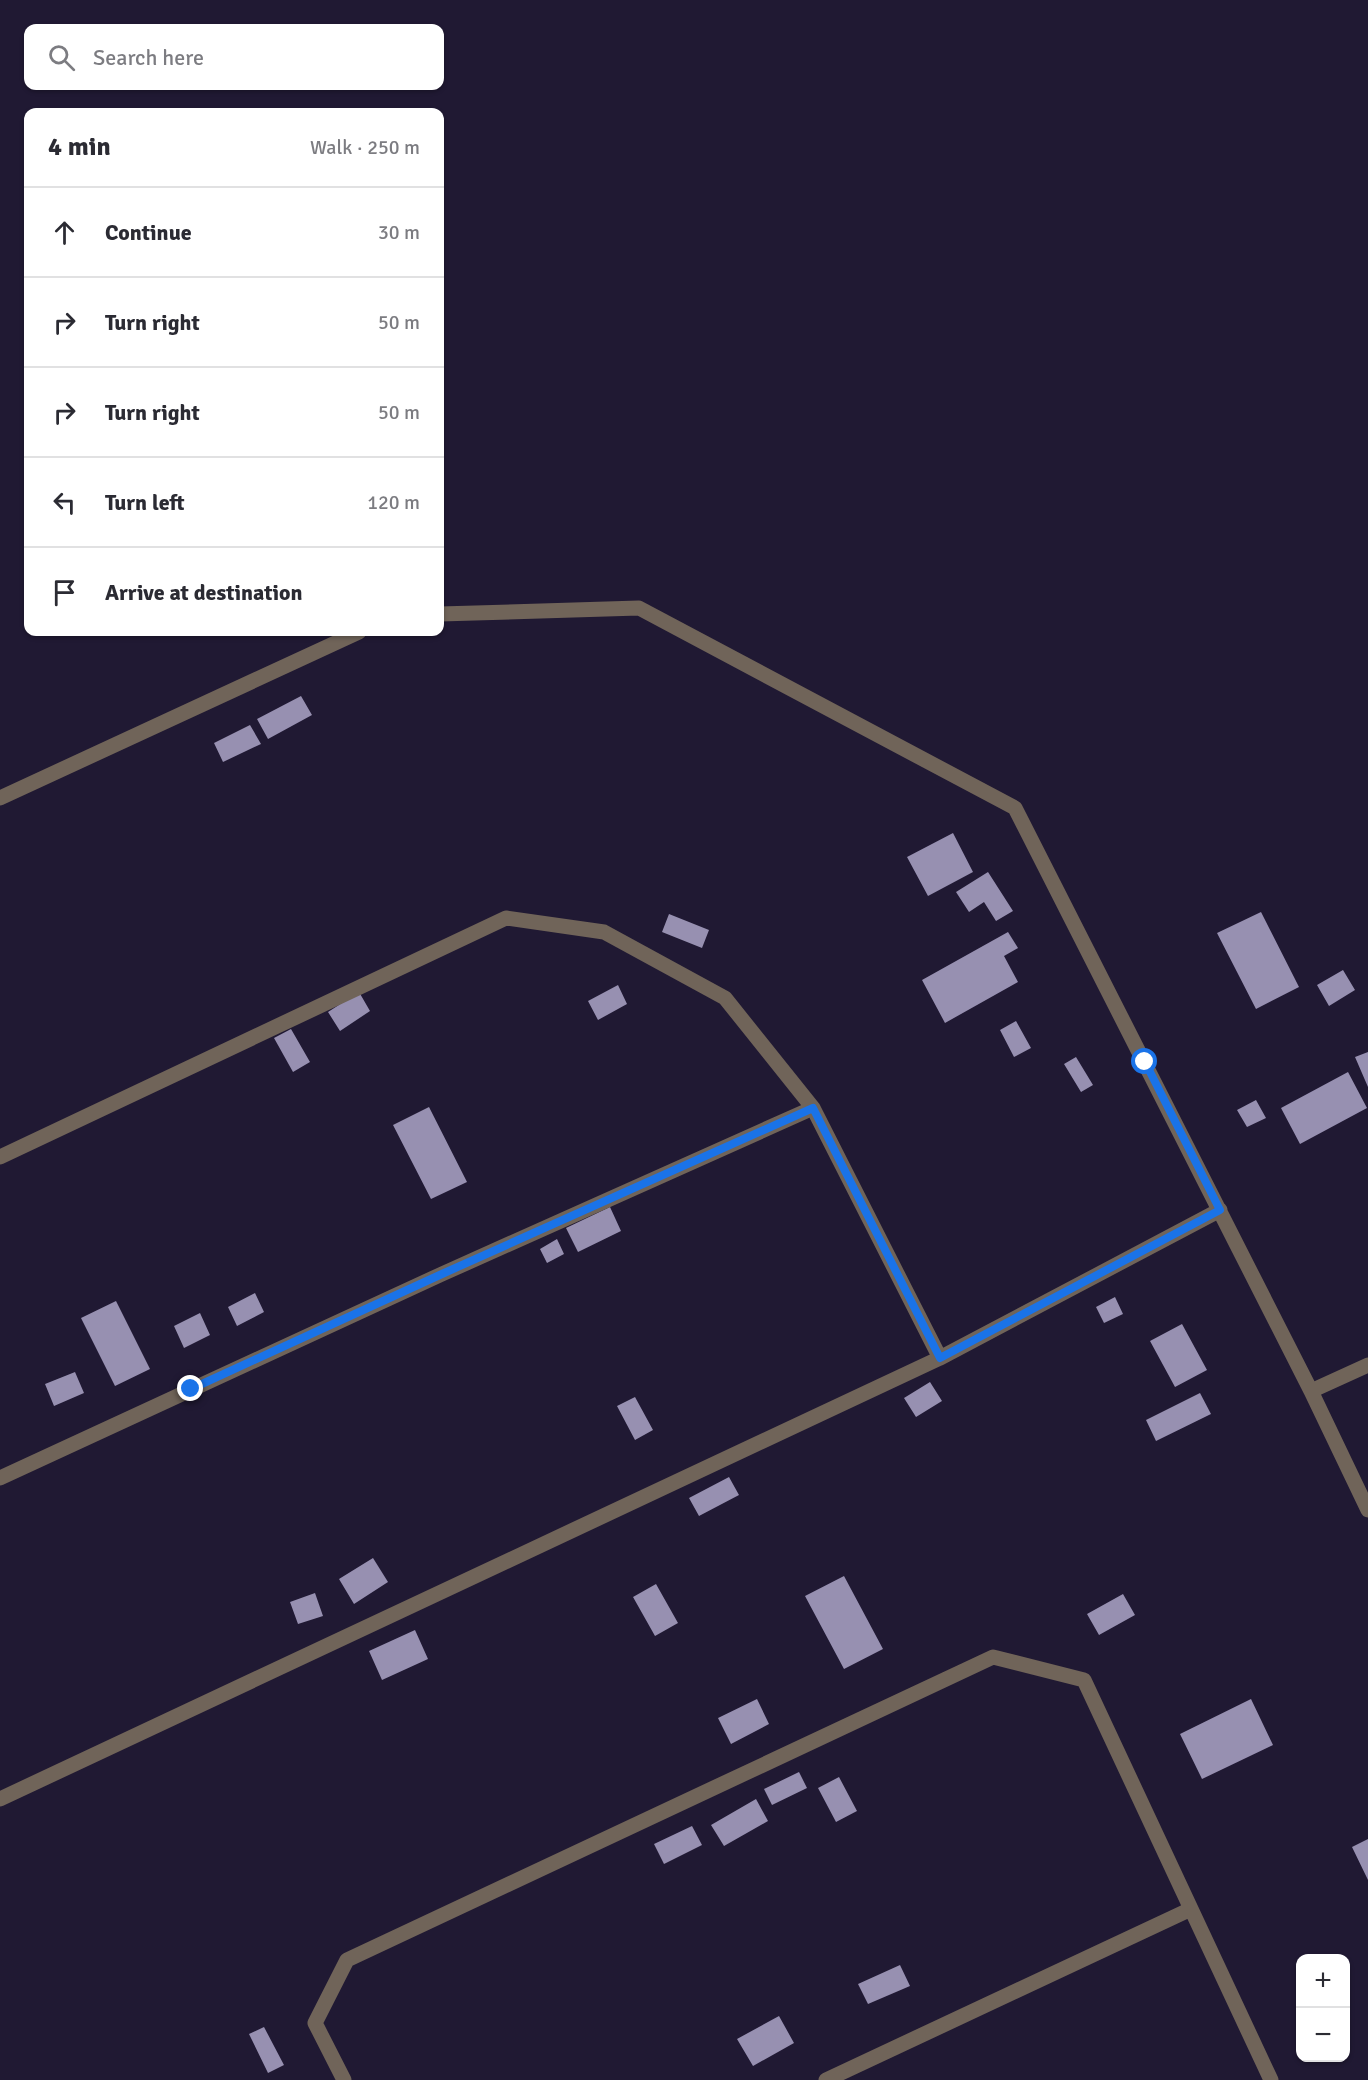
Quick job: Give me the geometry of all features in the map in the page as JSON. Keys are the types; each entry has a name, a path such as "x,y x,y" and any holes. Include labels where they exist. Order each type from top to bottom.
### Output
{"street":[{"path":"444,614 639,608 1015,808 1220,1210 1368,1510"},
{"path":"0,798 350,636"},
{"path":"0,1157 506,918 604,932 725,998 813,1108 940,1358"},
{"path":"0,1478 442,1274 813,1108"},
{"path":"0,1799 940,1358 1220,1210"},
{"path":"1311,1391 1368,1365"},
{"path":"344,2080 315,2023 347,1960 993,1657 1084,1680 1271,2080"},
{"path":"826,2080 1191,1909"}],"building":[{"path":"301,696 312,715 268,739 257,719"},
{"path":"250,725 261,744 223,762 214,743"},
{"path":"953,833 973,872 928,896 907,857"},
{"path":"988,872 1013,911 996,921 984,902 969,912 956,892"},
{"path":"1261,912 1299,987 1256,1009 1217,933"},
{"path":"669,914 709,930 702,948 662,932"},
{"path":"1008,932 1018,948 1004,956 1018,982 945,1023 922,980"},
{"path":"1343,970 1355,990 1329,1006 1317,985"},
{"path":"618,985 627,1004 598,1020 588,1001"},
{"path":"359,992 370,1011 340,1031 328,1012"},
{"path":"1016,1021 1031,1048 1014,1057 1000,1030"},
{"path":"291,1029 310,1062 293,1072 274,1038"},
{"path":"1368,1052 1368,1087 1355,1057"},
{"path":"1076,1057 1093,1085 1081,1092 1064,1064"},
{"path":"1348,1072 1367,1108 1300,1144 1281,1108"},
{"path":"1256,1100 1266,1118 1247,1127 1237,1110"},
{"path":"429,1107 467,1182 431,1199 393,1125"},
{"path":"610,1207 621,1231 578,1252 566,1228"},
{"path":"557,1239 564,1254 547,1263 540,1249"},
{"path":"255,1293 264,1312 237,1326 228,1307"},
{"path":"1115,1297 1123,1314 1104,1323 1096,1307"},
{"path":"116,1301 150,1369 115,1386 81,1318"},
{"path":"200,1313 210,1335 184,1348 174,1326"},
{"path":"1182,1324 1207,1370 1175,1387 1150,1341"},
{"path":"75,1372 84,1393 54,1406 45,1384"},
{"path":"930,1382 942,1401 916,1417 904,1398"},
{"path":"1200,1393 1211,1414 1156,1441 1146,1420"},
{"path":"635,1397 653,1430 635,1440 617,1406"},
{"path":"729,1477 739,1495 699,1516 689,1498"},
{"path":"373,1558 388,1582 354,1604 339,1579"},
{"path":"844,1576 883,1649 844,1669 805,1596"},
{"path":"656,1584 678,1623 655,1636 633,1597"},
{"path":"315,1593 323,1616 298,1624 290,1602"},
{"path":"1123,1594 1135,1615 1099,1635 1087,1614"},
{"path":"415,1630 428,1659 382,1680 369,1651"},
{"path":"757,1699 769,1724 731,1744 718,1718"},
{"path":"1251,1699 1273,1745 1202,1779 1180,1734"},
{"path":"799,1772 807,1788 772,1805 764,1789"},
{"path":"839,1777 857,1811 836,1822 818,1788"},
{"path":"756,1799 768,1821 724,1846 711,1825"},
{"path":"692,1826 702,1845 664,1864 654,1844"},
{"path":"1368,1839 1368,1880 1352,1847"},
{"path":"900,1965 910,1986 868,2004 858,1984"},
{"path":"779,2016 794,2043 753,2066 737,2039"},
{"path":"264,2027 284,2065 268,2073 249,2034"}],"route":[{"path":"191,1389 813,1108 940,1358 1220,1210 1145,1062"}]}
